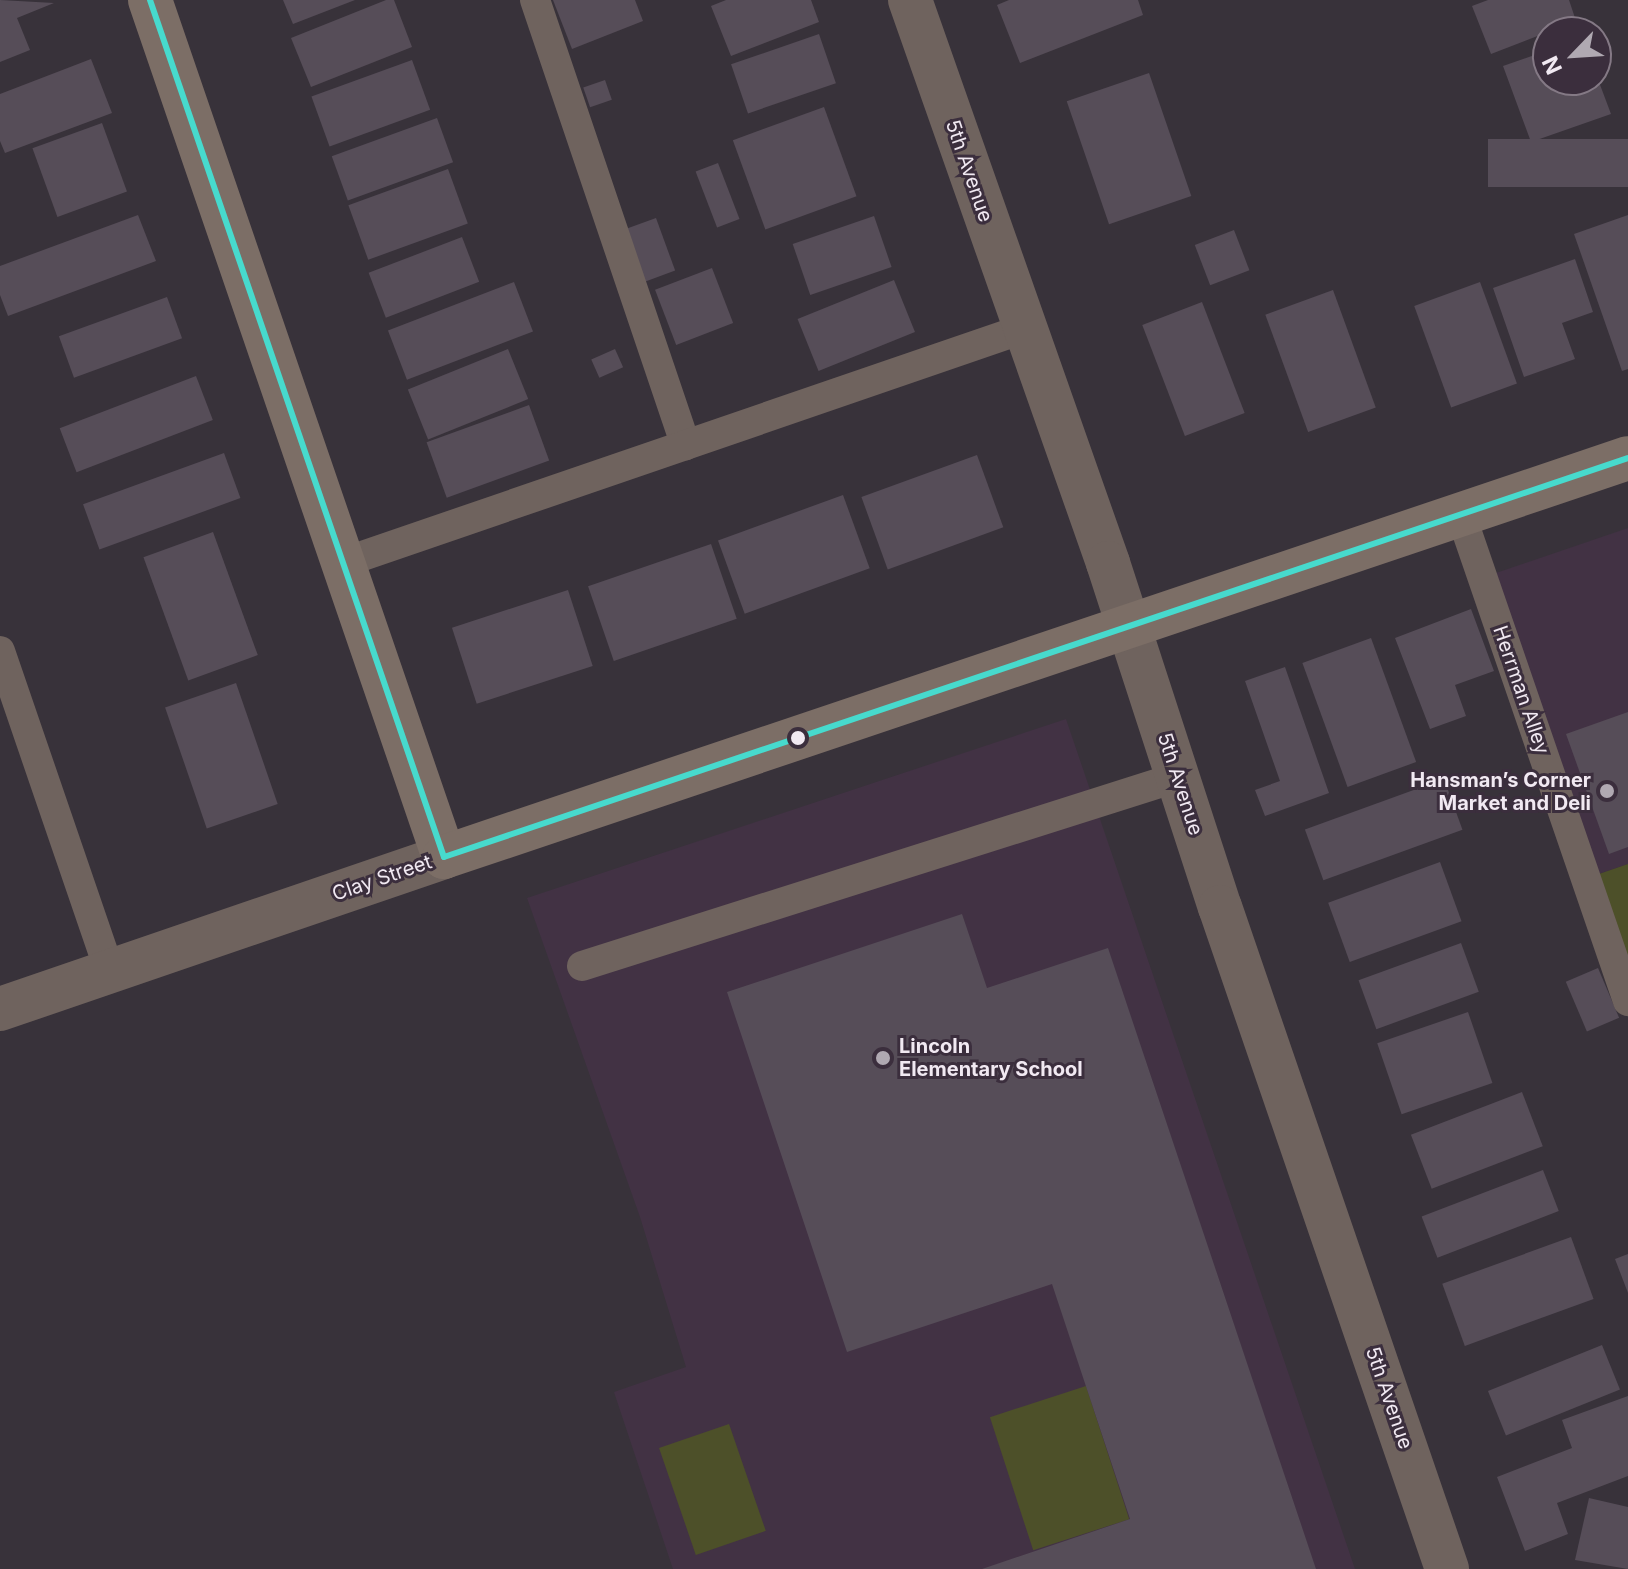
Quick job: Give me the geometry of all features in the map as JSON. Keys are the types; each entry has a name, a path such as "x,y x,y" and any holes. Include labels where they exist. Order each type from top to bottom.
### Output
{"street":[{"path":"150,0 444,857"},
{"name":"5th Avenue","path":"910,0 1129,627 1447,1569"},
{"name":"Clay Street","path":"0,1009 1628,458"}],"lane":[{"path":"535,0 686,445"},
{"path":"342,563 1023,329"},
{"name":"Herrman Alley","path":"1461,515 1628,1001"},
{"path":"0,651 110,972"},
{"path":"582,966 1178,777"}],"shaded area":[{"path":"1628,528 1628,864 1596,875 1493,574"},
{"name":"Lincoln Elementary School","path":"1066,719 1355,1569 673,1569 614,1392 686,1367 640,1217 527,898"}],"green space":[{"path":"1628,864 1628,971 1596,875"},
{"path":"1086,1386 1129,1519 1033,1550 990,1417"},
{"path":"729,1424 766,1531 696,1555 659,1448"}],"building":[{"path":"0,0 54,3 17,18 30,50 0,62"},
{"path":"283,0 355,0 293,24"},
{"path":"386,0 394,0 412,47 311,87 291,38"},
{"path":"553,0 635,0 643,21 572,49"},
{"path":"726,0 811,0 819,22 731,56 711,6"},
{"path":"1009,0 1138,0 1143,15 1020,63 997,5"},
{"path":"1488,0 1569,0 1574,16 1532,16 1532,38 1491,54 1472,6"},
{"path":"819,34 836,83 748,113 731,64"},
{"path":"1532,56 1532,96 1604,96 1611,114 1531,142 1503,66"},
{"path":"91,59 112,113 5,153 0,141 0,94"},
{"path":"412,60 430,110 330,146 311,97"},
{"path":"1149,73 1191,196 1109,224 1067,101"},
{"path":"605,80 612,100 590,107 583,87"},
{"path":"824,107 856,196 765,229 733,140"},
{"path":"437,118 453,162 348,200 332,156"},
{"path":"102,123 127,192 57,217 32,148"},
{"path":"1488,139 1628,139 1628,187 1488,187"},
{"path":"718,163 740,219 717,228 696,172"},
{"path":"448,169 468,224 368,260 348,205"},
{"path":"138,215 156,261 8,316 0,295 0,266"},
{"path":"1628,215 1628,369 1622,371 1574,234"},
{"path":"874,216 892,267 810,295 793,244"},
{"path":"656,218 675,271 644,282 625,229"},
{"path":"1234,230 1249,270 1210,285 1195,245"},
{"path":"462,237 479,282 386,318 369,273"},
{"path":"1575,259 1593,312 1562,323 1575,359 1524,377 1493,288"},
{"path":"712,268 733,323 676,345 655,290"},
{"path":"894,280 915,332 819,371 798,319"},
{"path":"514,282 533,331 407,380 388,330"},
{"path":"1480,282 1517,383 1451,407 1414,306"},
{"path":"1333,290 1376,407 1308,432 1265,315"},
{"path":"167,297 182,338 74,378 59,336"},
{"path":"1202,302 1245,413 1185,436 1142,325"},
{"path":"508,349 528,399 428,440 408,389"},
{"path":"615,349 623,367 599,378 591,360"},
{"path":"196,376 213,420 77,472 60,428"},
{"path":"529,405 549,460 447,498 427,442"},
{"path":"224,453 240,498 99,549 83,504"},
{"path":"977,455 1003,527 888,569 861,497"},
{"path":"843,495 870,568 745,614 718,540"},
{"path":"213,532 258,655 188,680 143,557"},
{"path":"711,544 737,619 614,661 588,586"},
{"path":"568,590 593,666 477,704 452,628"},
{"path":"1471,609 1494,671 1455,685 1466,716 1430,729 1395,638"},
{"path":"1371,638 1416,762 1348,787 1302,663"},
{"path":"1285,667 1329,793 1265,816 1255,790 1280,781 1245,681"},
{"path":"236,683 278,804 207,828 165,707"},
{"name":"Hansman’s Corner Market and Deli","path":"1628,712 1628,847 1609,854 1566,734"},
{"path":"1444,779 1462,830 1323,880 1305,830"},
{"path":"1440,862 1462,921 1350,962 1328,903"},
{"path":"962,914 987,988 1108,948 1316,1569 982,1569 1130,1519 1052,1284 847,1352 727,992"},
{"path":"1461,943 1479,992 1376,1029 1359,980"},
{"path":"1598,968 1619,1018 1587,1031 1566,982"},
{"path":"1468,1012 1492,1083 1402,1114 1377,1043"},
{"path":"1522,1092 1543,1146 1432,1189 1411,1135"},
{"path":"1543,1170 1559,1211 1437,1258 1422,1217"},
{"path":"1571,1237 1594,1299 1465,1346 1442,1284"},
{"path":"1628,1254 1628,1293 1615,1259"},
{"path":"1602,1345 1620,1390 1506,1436 1488,1391"},
{"path":"1628,1396 1628,1476 1557,1503 1568,1534 1525,1551 1497,1477 1572,1448 1562,1420"},
{"path":"1589,1498 1628,1507 1628,1569 1575,1560"}],"transit line":[{"path":"150,0 444,857 1628,458"}],"place":[{"name":"Hansman’s Corner Market and Deli","path":"1607,791"},
{"name":"Lincoln Elementary School","path":"883,1058"}]}
